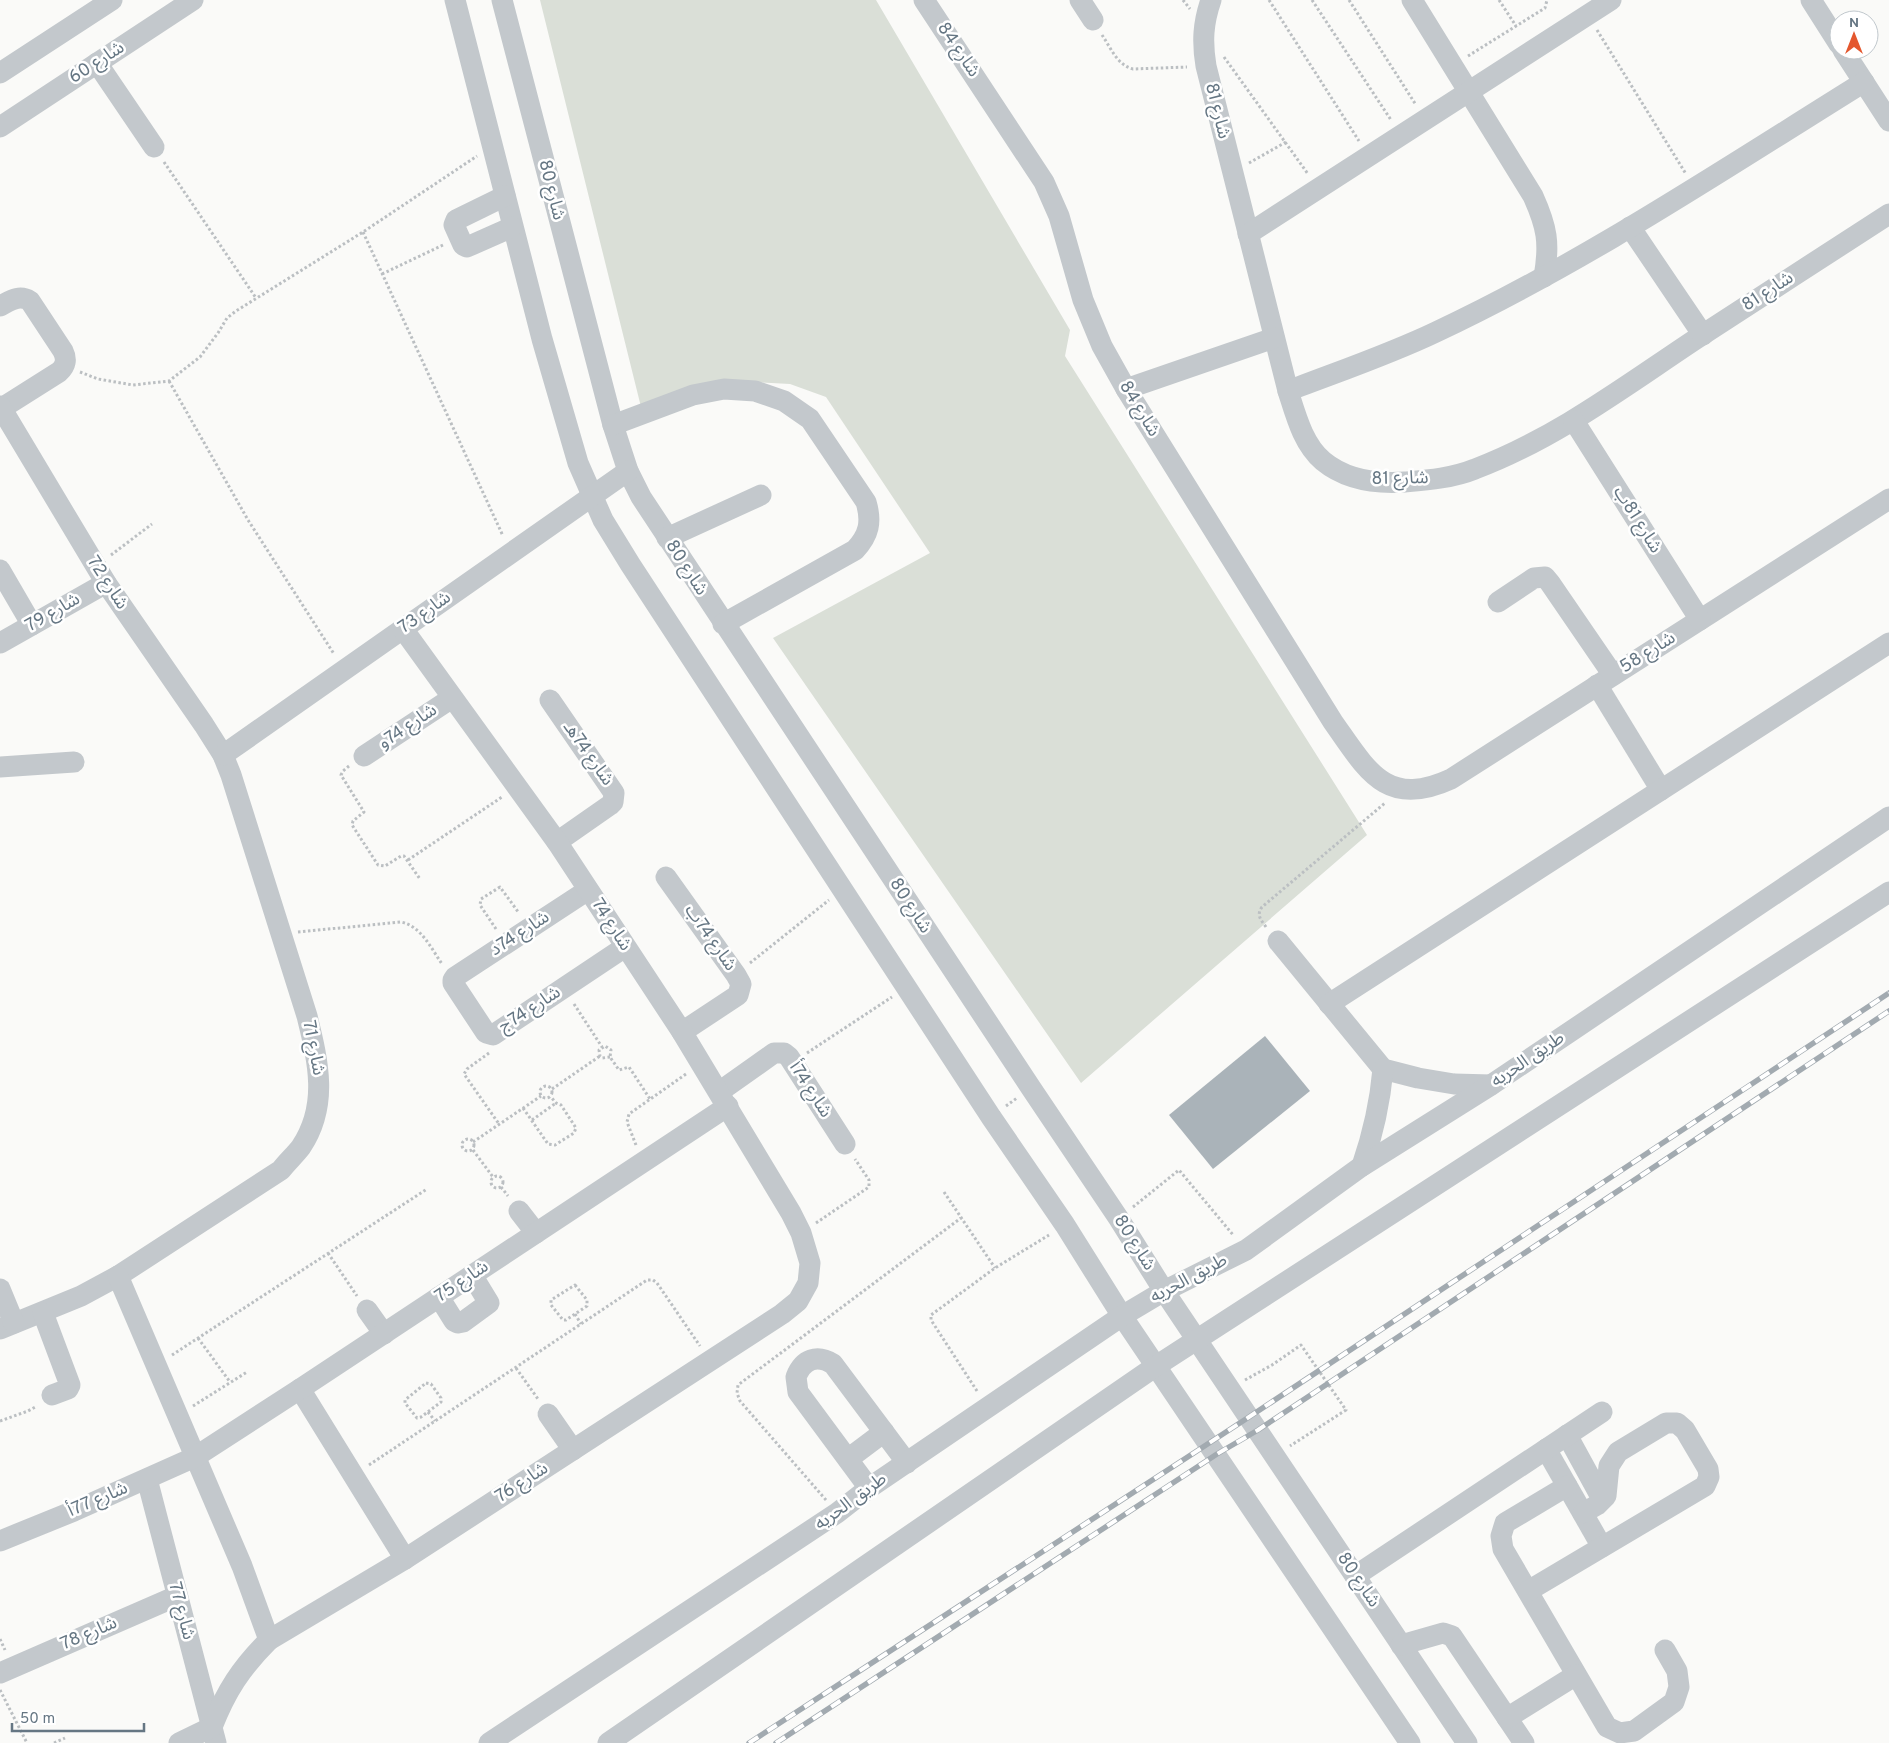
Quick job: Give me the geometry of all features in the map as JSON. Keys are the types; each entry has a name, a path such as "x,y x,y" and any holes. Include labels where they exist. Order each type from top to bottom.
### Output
{"street":[{"path":"0,73 112,0"},
{"name":"شارع 60","path":"0,127 193,0"},
{"path":"455,0 554,384 578,462 607,528 1122,1316 1410,1743"},
{"name":"شارع 80","path":"502,0 613,425 628,471 641,498 1119,1218 1164,1291 1467,1743"},
{"name":"شارع 84","path":"924,0 1044,182 1059,216 1083,300 1102,346 1126,389 1333,722 1363,764 1377,777 1401,790"},
{"path":"1080,0 1093,20"},
{"name":"شارع 81","path":"1211,0 1203,28 1206,66 1288,391 1306,441 1322,460 1344,474 1368,482 1393,483 1434,480 1474,470 1574,421 1889,214"},
{"path":"1412,0 1533,196 1541,214 1546,234 1548,254 1544,277"},
{"path":"1248,234 1611,0"},
{"path":"1811,0 1829,28"},
{"path":"1850,60 1889,120"},
{"path":"97,63 154,147"},
{"path":"1288,391 1435,332 1544,277 1630,228 1864,82"},
{"path":"505,196 456,220 454,225 464,246 470,247 512,227"},
{"path":"1630,228 1703,335"},
{"path":"0,306 16,298 26,298 30,301 63,351 65,360 65,365 59,372 1,407"},
{"path":"1126,389 1274,338"},
{"path":"613,425 693,395 724,389 755,391 784,401 810,418 866,502 870,515 869,528 864,540 855,550 723,624"},
{"name":"شارع 72","path":"1,407 101,575 223,755"},
{"name":"شارع 81ب","path":"1574,421 1700,620"},
{"name":"شارع 73","path":"223,755 628,471"},
{"path":"667,538 760,494"},
{"name":"شارع 58","path":"1401,790 1433,787 1451,779 1889,499"},
{"path":"0,570 32,624"},
{"name":"شارع 79","path":"0,644 32,624 101,575"},
{"path":"1498,602 1534,578 1545,577 1605,680 1661,790"},
{"name":"شارع 74","path":"403,629 556,842 682,1032 791,1213 801,1233"},
{"path":"1329,1004 1889,643"},
{"name":"شارع 74و","path":"364,756 452,698"},
{"name":"شارع 74هـ","path":"550,700 614,793 613,802 610,805 556,842"},
{"name":"شارع 71","path":"7,1326 81,1296 118,1276 281,1170 301,1146 314,1117 320,1086 317,1055 231,775 223,755"},
{"path":"0,767 74,762"},
{"name":"طريق الحريه","path":"489,1743 838,1514 869,1488 1122,1316 1164,1291 1246,1250 1362,1166 1490,1085 1889,817"},
{"name":"شارع 74ب","path":"666,877 736,975 740,984 738,995 682,1032"},
{"name":"شارع 74د","path":"453,980 588,890"},
{"path":"608,1743 1156,1366 1889,892"},
{"path":"1278,942 1383,1069 1427,1080 1454,1084 1490,1085"},
{"name":"شارع 74ج","path":"453,980 453,983 486,1033 491,1035 625,947"},
{"name":"شارع 74أ","path":"723,1099 774,1053 784,1053 845,1144"},
{"path":"1362,1166 1373,1134 1380,1102 1383,1069"},
{"name":"شارع 75","path":"195,1456 439,1298 643,1162 723,1099"},
{"path":"519,1211 536,1233"},
{"name":"شارع 76","path":"214,1735 221,1703 234,1680 250,1659 269,1640 405,1559 782,1314 798,1301 808,1283 810,1263 801,1233"},
{"path":"118,1276 242,1566 269,1640"},
{"path":"439,1298 456,1322 463,1322 471,1317 489,1303 472,1276"},
{"path":"0,1289 7,1326"},
{"path":"367,1310 384,1334"},
{"path":"43,1313 70,1385 69,1388 52,1395"},
{"path":"869,1488 798,1392 796,1377 804,1363 811,1359 819,1358 833,1364 907,1463"},
{"path":"300,1389 405,1559"},
{"path":"1355,1576 1602,1412"},
{"path":"548,1414 573,1450"},
{"path":"1528,1591 1705,1486 1709,1477 1708,1469 1686,1430 1677,1423 1666,1423 1618,1452 1609,1466 1606,1496 1597,1505 1583,1513"},
{"path":"848,1460 884,1432"},
{"path":"1568,1435 1602,1499"},
{"path":"1546,1449 1602,1547"},
{"name":"شارع 77أ","path":"0,1541 147,1480 195,1456"},
{"name":"شارع 77","path":"147,1480 214,1735"},
{"path":"1568,1486 1505,1523 1501,1536 1503,1549 1607,1727 1620,1733 1634,1731 1674,1702 1679,1687 1677,1671 1665,1650"},
{"name":"شارع 78","path":"0,1673 177,1596"},
{"path":"1402,1645 1443,1633 1452,1636 1524,1743"},
{"path":"1507,1718 1576,1675"},
{"path":"179,1743 214,1735"}],"path":[{"path":"1182,0 1319,188"},
{"path":"1269,0 1368,156"},
{"path":"1312,0 1402,135"},
{"path":"1349,0 1426,120"},
{"path":"1499,0 1516,26"},
{"path":"1452,66 1546,8 1547,0"},
{"path":"1587,15 1694,188"},
{"path":"1093,20 1120,63 1126,67 1133,69 1206,66"},
{"path":"1232,174 1286,142"},
{"path":"65,365 98,380 133,385 169,381 200,358 227,318 363,232 492,146"},
{"path":"154,147 256,298"},
{"path":"363,232 511,554"},
{"path":"382,274 459,237"},
{"path":"169,381 248,520 344,670"},
{"path":"101,575 152,524"},
{"path":"364,756 342,772 343,778 363,811 363,814 353,821 352,825 378,866 385,866 402,855 405,856 420,879"},
{"path":"408,860 517,787"},
{"path":"1278,942 1260,918 1261,909 1401,790"},
{"path":"506,944 479,904 480,899 497,888 502,889 529,928"},
{"path":"736,975 843,890"},
{"path":"280,934 401,922 408,923 419,932 453,980"},
{"path":"792,1063 906,987"},
{"path":"564,988 602,1048"},
{"path":"600,1056 598,1053 602,1048"},
{"path":"602,1048 609,1048 611,1050 610,1057 618,1070 629,1067 650,1099"},
{"path":"491,1052 467,1069 464,1074 499,1124"},
{"path":"600,1056 606,1059 610,1057"},
{"path":"552,1089 600,1056"},
{"path":"643,1162 627,1119 629,1114 701,1063"},
{"path":"541,1096 540,1093 543,1087 552,1089"},
{"path":"991,1117 1031,1088"},
{"path":"523,1108 550,1145 556,1145 576,1130 560,1104 556,1104 551,1097 552,1089"},
{"path":"541,1096 546,1099 551,1097"},
{"path":"493,1177 473,1150 474,1142 541,1096"},
{"path":"532,1120 556,1104"},
{"path":"473,1150 466,1151 462,1146 464,1140 474,1142"},
{"path":"801,1233 869,1187 869,1180 845,1144"},
{"path":"1119,1218 1179,1170 1246,1250"},
{"path":"493,1177 501,1177 503,1182 501,1186 495,1188 491,1184 490,1182 493,1177"},
{"path":"156,1365 427,1189"},
{"path":"944,1192 995,1268"},
{"path":"988,1408 930,1316 933,1311 995,1268 1064,1225"},
{"path":"328,1253 367,1310"},
{"path":"353,1476 645,1281 653,1280 657,1283 710,1361"},
{"path":"574,1285 578,1287 588,1303 587,1306 575,1314 563,1320 551,1304 552,1299 574,1285"},
{"path":"575,1314 581,1324"},
{"path":"198,1338 230,1383"},
{"path":"1231,1389 1302,1345 1346,1410 1275,1455"},
{"path":"516,1368 548,1414"},
{"path":"178,1415 247,1372"},
{"path":"428,1383 431,1384 441,1400 440,1404 428,1412 421,1417 415,1417 405,1401 406,1397 428,1383"},
{"path":"0,1421 28,1411 52,1395"},
{"path":"428,1412 435,1421"},
{"path":"0,1690 27,1743"},
{"path":"54,1743 65,1738"}],"shaded area":[{"path":"540,0 876,0 1070,330 1065,356 1367,835 1081,1083 773,638 930,553 826,397 790,384 754,382 643,415"}],"building":[{"path":"1265,1036 1310,1091 1213,1169 1169,1115"}],"railway":[{"path":"749,1743 1249,1417 1889,993"},
{"path":"776,1743 1217,1454 1258,1430 1889,1011"}]}
